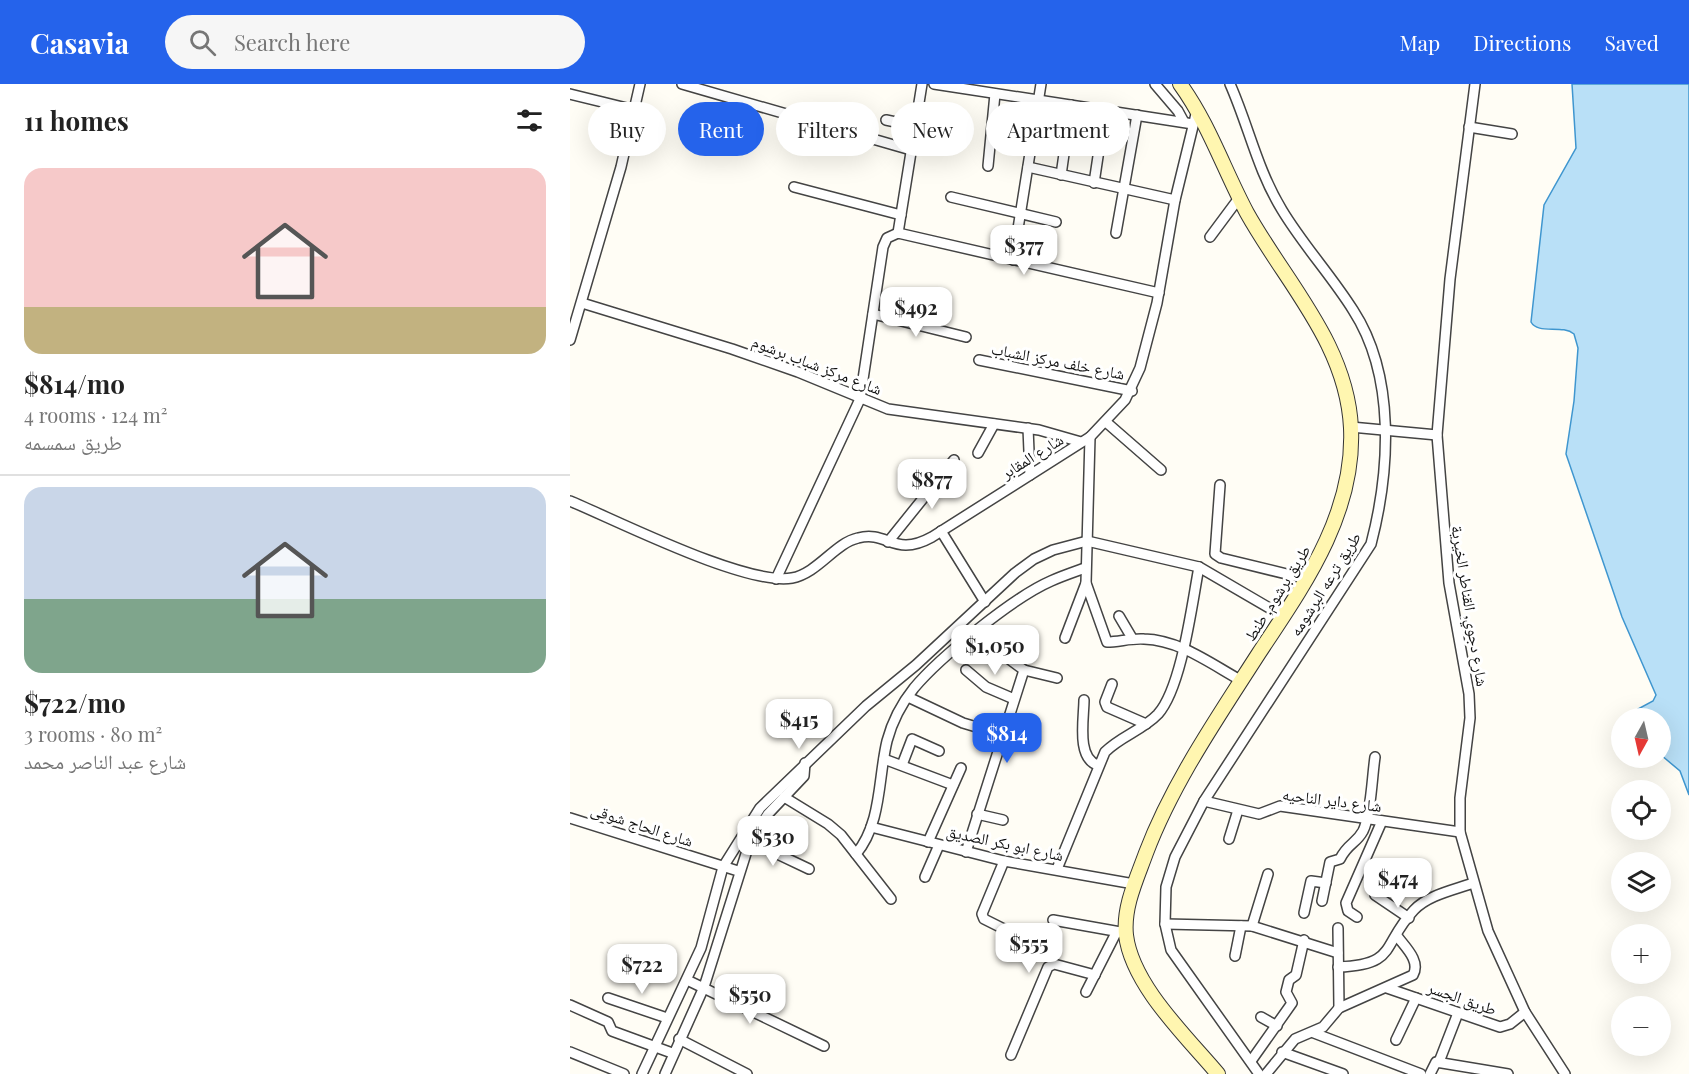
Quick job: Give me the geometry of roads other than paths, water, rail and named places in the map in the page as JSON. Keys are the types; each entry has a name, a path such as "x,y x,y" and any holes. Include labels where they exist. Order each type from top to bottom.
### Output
{"main road":[{"name":"طريق برشوم, طنط","path":"1180,84 1198,108 1239,198 1321,328 1336,362 1351,427 1342,500 1331,532 1307,579 1162,811 1134,884 1121,933 1138,971 1152,994 1218,1074"}],"street":[{"path":"636,102 640,84"},
{"path":"682,84 891,144"},
{"path":"919,102 922,84"},
{"path":"934,84 1055,102"},
{"path":"1013,260 1041,84"},
{"path":"1155,84 1189,123"},
{"name":"طريق ترعه البرشومه","path":"1230,84 1262,175 1282,211 1354,311 1366,334 1383,398 1385,429 1381,507 1371,544 1204,801 1175,857 1166,888 1165,924 1170,950 1260,1074"},
{"name":"شارع دجوي, القناطر الخيرية","path":"1475,84 1447,308 1437,435 1449,583 1469,694 1470,718 1460,798 1460,832 1488,932 1524,1012 1565,1074"},
{"path":"570,94 602,102"},
{"path":"987,166 995,94"},
{"name":"شارع المقابر","path":"570,501 689,552 750,574 776,579 805,574 858,538 873,538 903,547 913,546 941,531 1086,440 1106,422 1132,391 1147,343 1158,293 1189,123 1198,108"},
{"path":"1130,114 1189,123"},
{"path":"1116,232 1137,115"},
{"path":"886,120 891,121"},
{"path":"1469,128 1512,134"},
{"path":"570,340 624,156"},
{"path":"898,233 910,156"},
{"path":"1061,175 1064,156"},
{"path":"1094,183 1098,156"},
{"path":"1028,167 1175,200"},
{"path":"794,186 900,215"},
{"path":"951,196 1056,222"},
{"path":"1210,237 1239,198"},
{"path":"776,579 860,399 883,247 887,237 898,233 1158,293"},
{"name":"شارع مركز شباب برشوم","path":"582,303 732,349 798,372 888,409 1028,428 1086,440"},
{"path":"873,314 966,337"},
{"name":"شارع خلف مركز الشباب","path":"979,360 1132,391"},
{"path":"1106,422 1161,470"},
{"path":"978,453 994,424"},
{"path":"1351,427 1437,435"},
{"path":"1028,428 1030,475"},
{"path":"1086,440 1086,583 1108,643 1132,638 1155,640 1185,649 1242,681"},
{"path":"888,542 954,460"},
{"path":"1220,485 1215,554 1221,558 1307,579"},
{"path":"941,531 985,602"},
{"path":"642,1074 701,948 723,867 764,811 805,763 1034,558 1053,550 1087,541 1199,567 1283,616"},
{"path":"1057,869 1105,752 1116,741 1146,724 1159,713 1168,697 1185,649 1199,567"},
{"path":"856,854 864,844 871,827 893,723 915,687 973,633 1049,581 1085,568"},
{"path":"1065,638 1086,583"},
{"path":"1119,616 1132,638"},
{"path":"963,623 973,633 1024,670 1057,678"},
{"path":"966,670 986,687 1014,699"},
{"path":"966,852 1024,670"},
{"path":"1112,684 1105,702 1107,707 1146,724"},
{"path":"908,697 963,723 1003,735"},
{"path":"1084,700 1085,753 1090,763 1098,765"},
{"path":"902,765 912,739 939,751"},
{"path":"1322,901 1330,861 1341,858 1344,849 1361,834 1366,819 1375,757"},
{"path":"884,759 953,785"},
{"path":"665,1074 672,1053 704,987 721,939 738,871 750,841 764,811 784,797 804,776 805,763"},
{"path":"928,842 961,768"},
{"path":"784,797 828,824 856,854 891,899"},
{"name":"شارع داير الناحيه","path":"1204,801 1259,814 1280,806 1460,832"},
{"path":"1229,839 1238,810"},
{"name":"شارع ابو بكر الصديق","path":"977,814 1003,820"},
{"name":"شارع الحاج شوقى","path":"570,818 738,871"},
{"path":"1357,916 1348,911 1346,903 1382,821"},
{"name":"شارع ابو بكر الصديق","path":"871,827 1005,861 1134,884"},
{"path":"750,841 808,869"},
{"path":"925,877 939,845"},
{"path":"1005,861 982,914 984,918 1012,933"},
{"path":"1252,927 1268,874"},
{"path":"1304,913 1311,881 1326,883"},
{"path":"1338,967 1372,963 1381,958 1408,918 1426,901 1473,883"},
{"path":"1375,895 1408,918"},
{"path":"1053,920 1121,933 1086,992"},
{"path":"1165,924 1252,927 1304,940 1338,952"},
{"path":"1235,956 1241,926"},
{"path":"1338,928 1339,1008"},
{"path":"1266,1074 1295,1039 1314,1033 1323,1027 1339,1008 1413,975 1416,969 1415,962 1397,936"},
{"path":"1251,1061 1293,1002 1286,992 1289,980 1296,975 1304,940"},
{"path":"1011,1055 1048,967 1054,964 1095,975"},
{"path":"687,980 824,1046"},
{"name":"طريق الجسر","path":"1387,988 1500,1027 1510,1024 1524,1012"},
{"path":"608,998 667,1018"},
{"path":"1396,1040 1416,998"},
{"path":"570,1005 607,1021 612,1031 672,1053"},
{"path":"1439,1062 1458,1013"},
{"path":"1261,1017 1277,1026"},
{"path":"1314,1033 1421,1074"},
{"path":"679,1039 747,1074"},
{"path":"570,1052 624,1074"},
{"path":"1282,1052 1343,1074"},
{"path":"1430,1074 1434,1064 1439,1062 1508,1074"}],"water":[{"path":"1572,84 1689,84 1689,795 1680,771 1671,763 1671,708 1640,708 1653,701 1656,695 1622,617 1566,454 1574,401 1578,348 1574,334 1569,331 1539,328 1531,322 1544,205 1576,148"}]}
